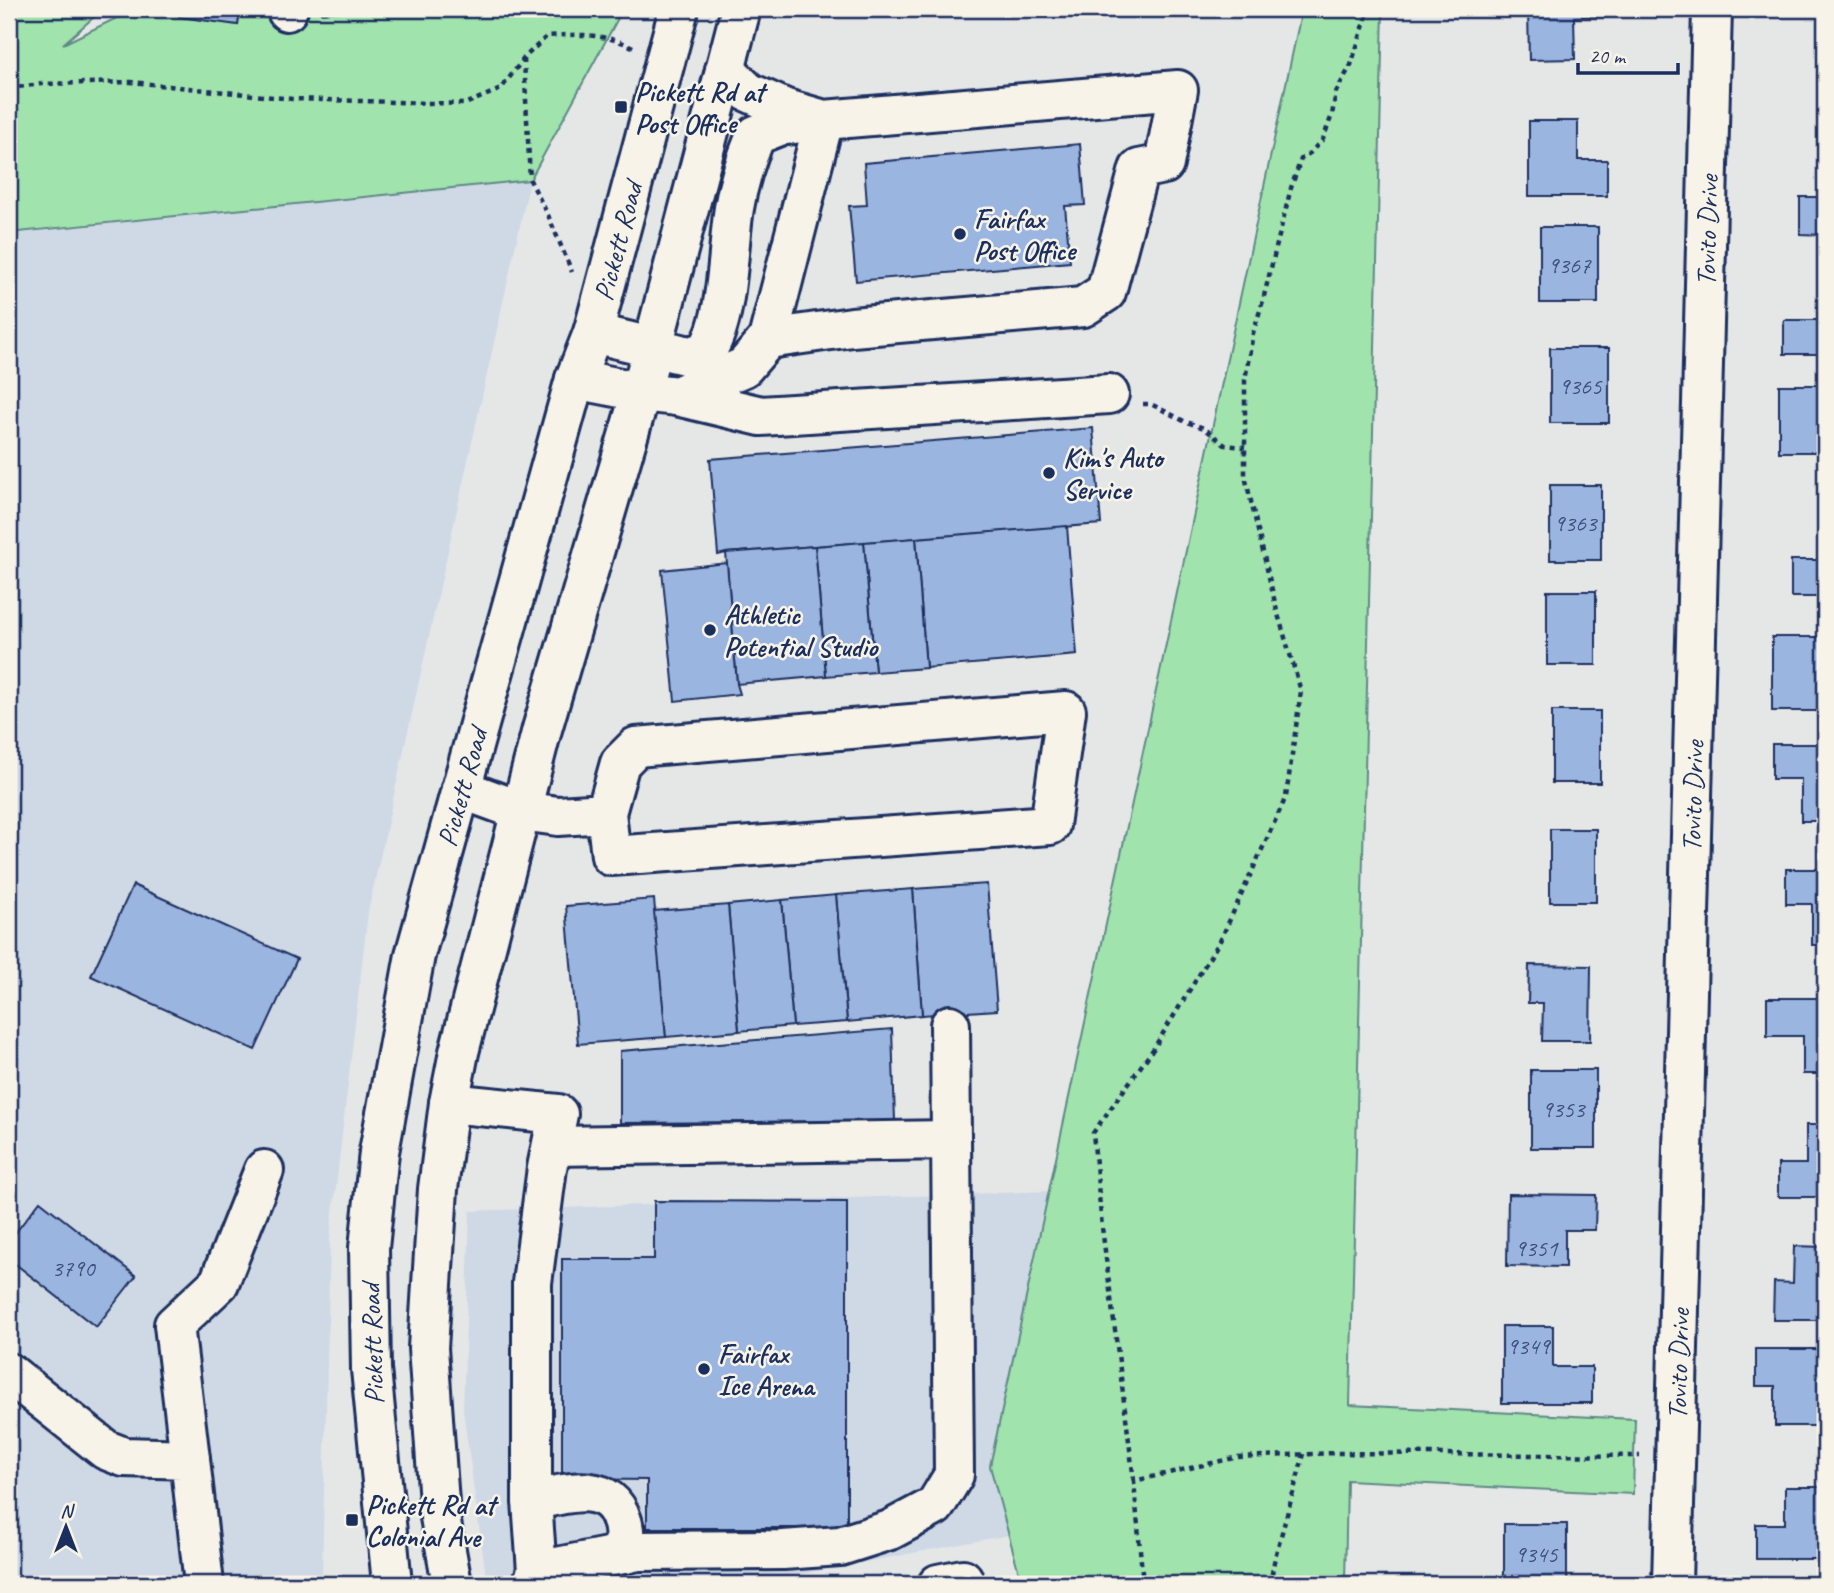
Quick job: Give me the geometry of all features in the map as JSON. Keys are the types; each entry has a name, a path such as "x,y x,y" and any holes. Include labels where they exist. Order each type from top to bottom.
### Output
{"main road":[{"name":"Pickett Road","path":"392,1584 371,1369 369,1248 379,1152 415,955 575,379 593,333 679,9"},
{"name":"Pickett Road","path":"452,1584 440,1517 428,1348 438,1189 449,1103 459,1052 546,716 659,394 653,348 741,9"},
{"name":"Tovito Drive","path":"1672,1584 1712,9"},
{"path":"725,70 748,92 786,109 824,120"},
{"path":"593,333 689,356 706,352 714,340 721,315 734,206 744,163 756,135 779,126 824,120 1178,90 1164,164 1139,169 1106,292 1083,307 852,327 768,339"},
{"path":"659,394 744,367 768,339 824,120"},
{"path":"575,379 761,416 1109,394"},
{"path":"1066,711 1050,825 611,856 606,813 620,763 636,747 1066,711"},
{"path":"461,789 521,811 558,816 606,813"},
{"path":"449,1103 558,1114 532,1283 534,1577 638,1551 783,1550 840,1546 890,1530 935,1506 954,1475 950,1025"},
{"path":"552,1146 951,1140"},
{"path":"204,1584 174,1325 219,1283 264,1170"},
{"path":"9,1373 106,1450 124,1457 190,1459"},
{"path":"532,1501 584,1491 601,1496 615,1507 623,1522 625,1554"},
{"path":"938,1584 962,1579 964,1584"}],"path":[{"path":"1143,1584 1134,1481 1093,1133 1154,1048 1221,939 1286,797 1301,691 1277,611 1245,477 1245,380 1253,333 1291,188 1301,159 1323,139 1332,116 1336,92 1351,65 1369,9"},
{"path":"9,88 43,83 131,82 292,99 466,104 501,89 524,58 547,36 583,34 615,39 637,49"},
{"path":"524,58 530,180 576,281"},
{"path":"1109,394 1120,406 1151,404 1204,428 1225,445 1245,447"},
{"path":"1134,1481 1238,1457 1336,1453 1676,1456"},
{"path":"1270,1584 1304,1454"}],"shaded area":[{"path":"530,180 368,912 330,1238 322,1575 277,1584 9,1584 9,233"},
{"path":"1052,1191 1009,1535 749,1584 487,1584 463,1410 470,1211"}],"green space":[{"path":"9,9 102,9 63,44 135,9 623,9 530,180 9,233"},
{"path":"1302,9 1383,9 1350,1405 1635,1419 1633,1494 1347,1480 1345,1584 1022,1584 990,1466"}],"building":[{"path":"180,9 240,9 238,25 179,17"},
{"path":"321,9 368,9 321,13"},
{"path":"1528,9 1609,9 1609,16 1574,17 1575,59 1529,60"},
{"path":"1529,121 1578,121 1578,160 1607,160 1607,196 1529,196"},
{"name":"Fairfax Post Office","path":"1080,144 1085,205 1065,206 1070,262 856,281 849,206 867,205 864,163"},
{"path":"1800,197 1825,197 1825,235 1800,234"},
{"path":"1540,227 1598,227 1598,303 1540,303"},
{"path":"1819,281 1825,281 1825,354 1784,354 1784,320 1819,320"},
{"path":"1550,348 1609,348 1609,423 1550,423"},
{"path":"1779,385 1825,385 1825,452 1779,452"},
{"path":"1093,428 1101,524 718,555 710,459"},
{"path":"1550,485 1601,485 1601,560 1550,560"},
{"path":"1067,526 1077,655 926,668 916,538"},
{"path":"916,538 926,668 875,672 864,542"},
{"path":"864,542 875,672 826,676 815,546"},
{"path":"815,546 826,676 737,684 726,553"},
{"path":"1791,560 1825,560 1825,597 1791,597"},
{"path":"727,563 740,694 675,701 662,570"},
{"path":"1547,591 1596,591 1596,665 1547,665"},
{"path":"1772,637 1825,637 1825,711 1772,711"},
{"path":"1552,711 1600,711 1600,783 1552,783"},
{"path":"1772,744 1825,744 1825,821 1801,821 1801,779 1772,779"},
{"path":"1550,829 1596,829 1596,902 1550,902"},
{"path":"1786,869 1825,869 1825,945 1812,945 1812,904 1786,904"},
{"path":"987,884 997,1010 922,1015 913,889"},
{"path":"133,885 297,959 255,1050 91,976"},
{"path":"913,889 922,1015 847,1022 836,895"},
{"path":"836,895 847,1022 793,1026 782,900"},
{"path":"654,899 666,1037 578,1044 566,906"},
{"path":"782,900 793,1026 739,1031 728,905"},
{"path":"728,905 739,1031 666,1037 654,911"},
{"path":"1529,965 1591,966 1590,1041 1542,1041 1543,1003 1528,1003"},
{"path":"1767,998 1825,998 1825,1074 1803,1074 1803,1036 1767,1036"},
{"path":"892,1029 895,1121 620,1123 620,1051"},
{"path":"1531,1070 1596,1070 1596,1148 1531,1148"},
{"path":"1806,1125 1825,1125 1825,1197 1778,1197 1778,1164 1806,1164"},
{"path":"1508,1194 1596,1195 1595,1230 1565,1230 1565,1267 1507,1266"},
{"path":"40,1201 136,1276 96,1327 9,1259 9,1241"},
{"name":"Fairfax Ice Arena","path":"654,1201 847,1202 847,1528 647,1528 647,1480 562,1479 562,1259 654,1259"},
{"path":"1794,1246 1825,1247 1825,1320 1773,1320 1774,1282 1793,1283"},
{"path":"1502,1326 1553,1326 1553,1367 1592,1367 1592,1403 1502,1403"},
{"path":"1756,1349 1825,1349 1825,1426 1775,1426 1775,1386 1756,1386"},
{"path":"1785,1487 1825,1487 1825,1559 1756,1559 1756,1524 1785,1524"},
{"path":"1504,1524 1567,1524 1567,1584 1504,1584"}],"place":[{"name":"Pickett Rd at Post Office","path":"621,107"},
{"name":"Fairfax Post Office","path":"960,234"},
{"name":"Kim's Auto Service","path":"1049,473"},
{"name":"Athletic Potential Studio","path":"710,630"},
{"name":"Fairfax Ice Arena","path":"704,1369"},
{"name":"Pickett Rd at Colonial Ave","path":"352,1520"}]}
